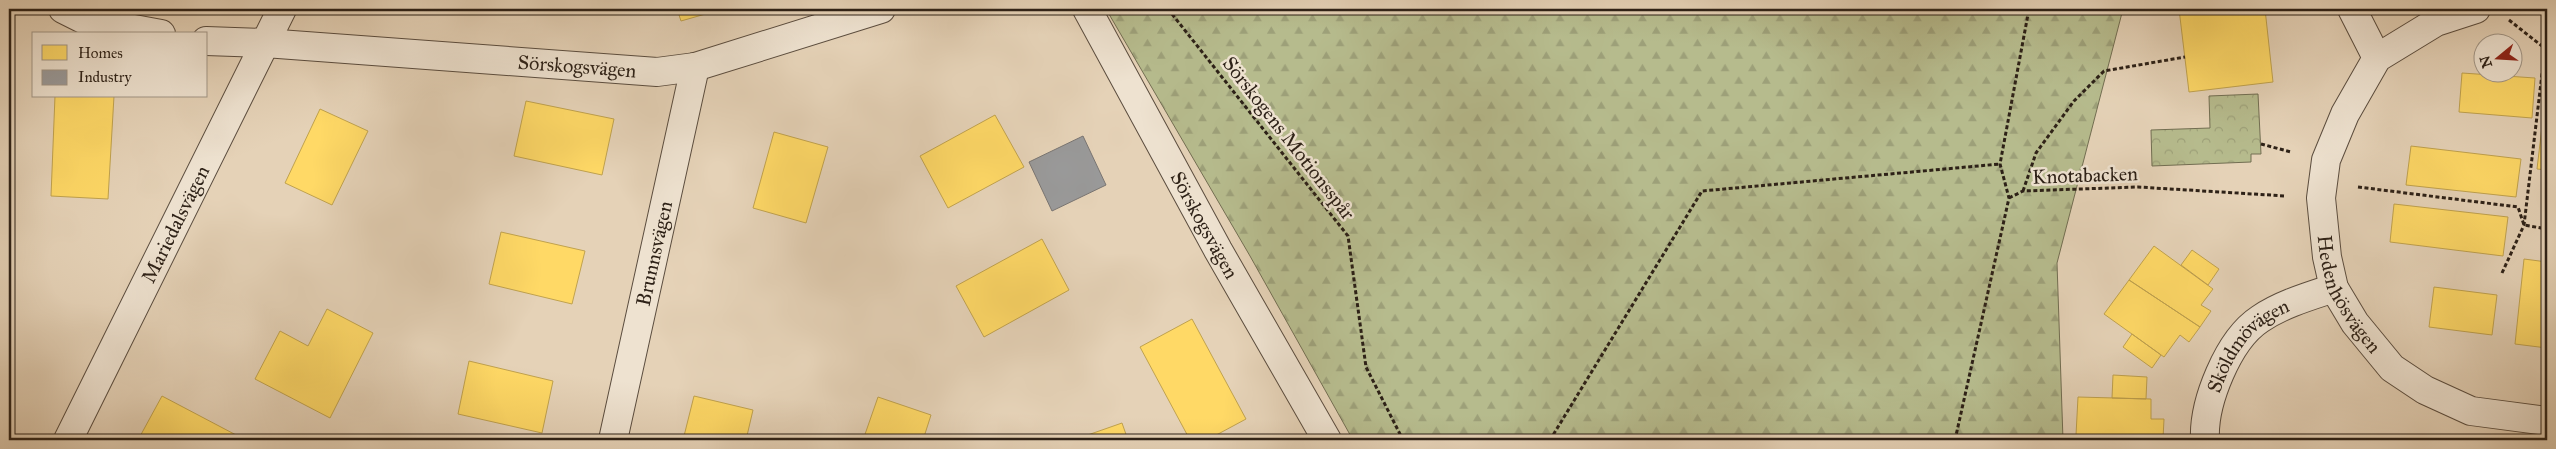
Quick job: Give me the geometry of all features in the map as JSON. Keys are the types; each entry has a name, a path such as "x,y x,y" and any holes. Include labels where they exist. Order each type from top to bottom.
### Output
{"street":[{"path":"63,9 86,20 150,32"},
{"name":"Mariedalsvägen","path":"68,440 282,9"},
{"name":"Sörskogsvägen","path":"208,41 265,43 657,72 695,67 881,9"},
{"name":"Sörskogsvägen","path":"1087,9 1218,250 1327,440"},
{"path":"2352,9 2377,58"},
{"name":"Hedenhösvägen","path":"2476,9 2436,22 2377,58 2345,114 2326,160 2321,198 2327,257 2334,288 2355,323 2392,368 2425,390 2471,411 2547,421"},
{"name":"Brunnsvägen","path":"613,440 695,67"},
{"name":"Sköldmövägen","path":"2205,440 2204,427 2215,382 2235,346 2260,319 2334,288"}],"path":[{"name":"Sörskogens Motionsspår","path":"1168,9 1348,236 1366,367 1403,440"},
{"path":"2009,198 2000,164 2030,9"},
{"path":"2502,273 2524,225 2546,50 2510,21 2507,15"},
{"path":"2023,192 2036,153 2074,102 2104,71 2185,57"},
{"path":"1550,440 1702,190 2000,164"},
{"path":"2321,198 2358,186 2518,207 2524,225"},
{"name":"Knotabacken","path":"1955,440 2009,198 2023,192 2138,187 2321,198"},
{"path":"2524,225 2547,228"}],"green space":[{"path":"1106,9 2123,9 2057,263 2063,440 1353,440 1250,256"},
{"path":"2258,94 2261,154 2251,154 2251,162 2152,166 2151,130 2210,128 2209,96"}],"building: Homes":[{"path":"677,9 723,9 681,21"},
{"path":"2179,9 2265,9 2273,82 2189,92"},
{"path":"2462,73 2474,74 2474,82 2524,82 2524,77 2535,78 2532,118 2459,112"},
{"path":"2547,84 2547,170 2537,169"},
{"path":"55,98 114,98 108,199 51,196"},
{"path":"526,101 614,119 602,175 514,156"},
{"path":"320,109 368,131 332,205 285,183"},
{"path":"995,115 1024,167 948,208 920,156"},
{"path":"774,132 828,147 806,223 753,208"},
{"path":"2411,146 2521,159 2516,197 2406,185"},
{"path":"2394,204 2508,217 2503,256 2390,242"},
{"path":"501,232 585,251 572,304 489,284"},
{"path":"1042,239 1069,290 984,337 956,286"},
{"path":"2154,246 2213,289 2201,305 2211,311 2200,327 2129,280"},
{"path":"2192,250 2219,269 2208,285 2181,265"},
{"path":"2524,259 2547,262 2547,348 2515,344"},
{"path":"2129,280 2200,327 2189,342 2180,335 2164,357 2104,314"},
{"path":"2434,287 2497,295 2492,335 2429,327"},
{"path":"327,309 373,333 330,418 255,379 280,331 308,346"},
{"path":"1192,319 1246,419 1207,440 1190,440 1140,347"},
{"path":"2132,334 2161,355 2152,368 2123,347"},
{"path":"469,361 553,381 542,433 458,414"},
{"path":"2113,375 2147,377 2146,399 2112,398"},
{"path":"162,396 238,436 235,440 138,440"},
{"path":"694,396 753,410 746,440 683,440"},
{"path":"878,397 931,415 923,440 863,440"},
{"path":"2078,397 2151,399 2151,419 2164,419 2163,439 2076,435"},
{"path":"1122,423 1128,440 1083,440 1082,437"},
{"path":"2076,435 2163,439 2163,440 2076,440"}],"building: Industry":[{"path":"1083,136 1106,185 1052,211 1029,162"}]}
